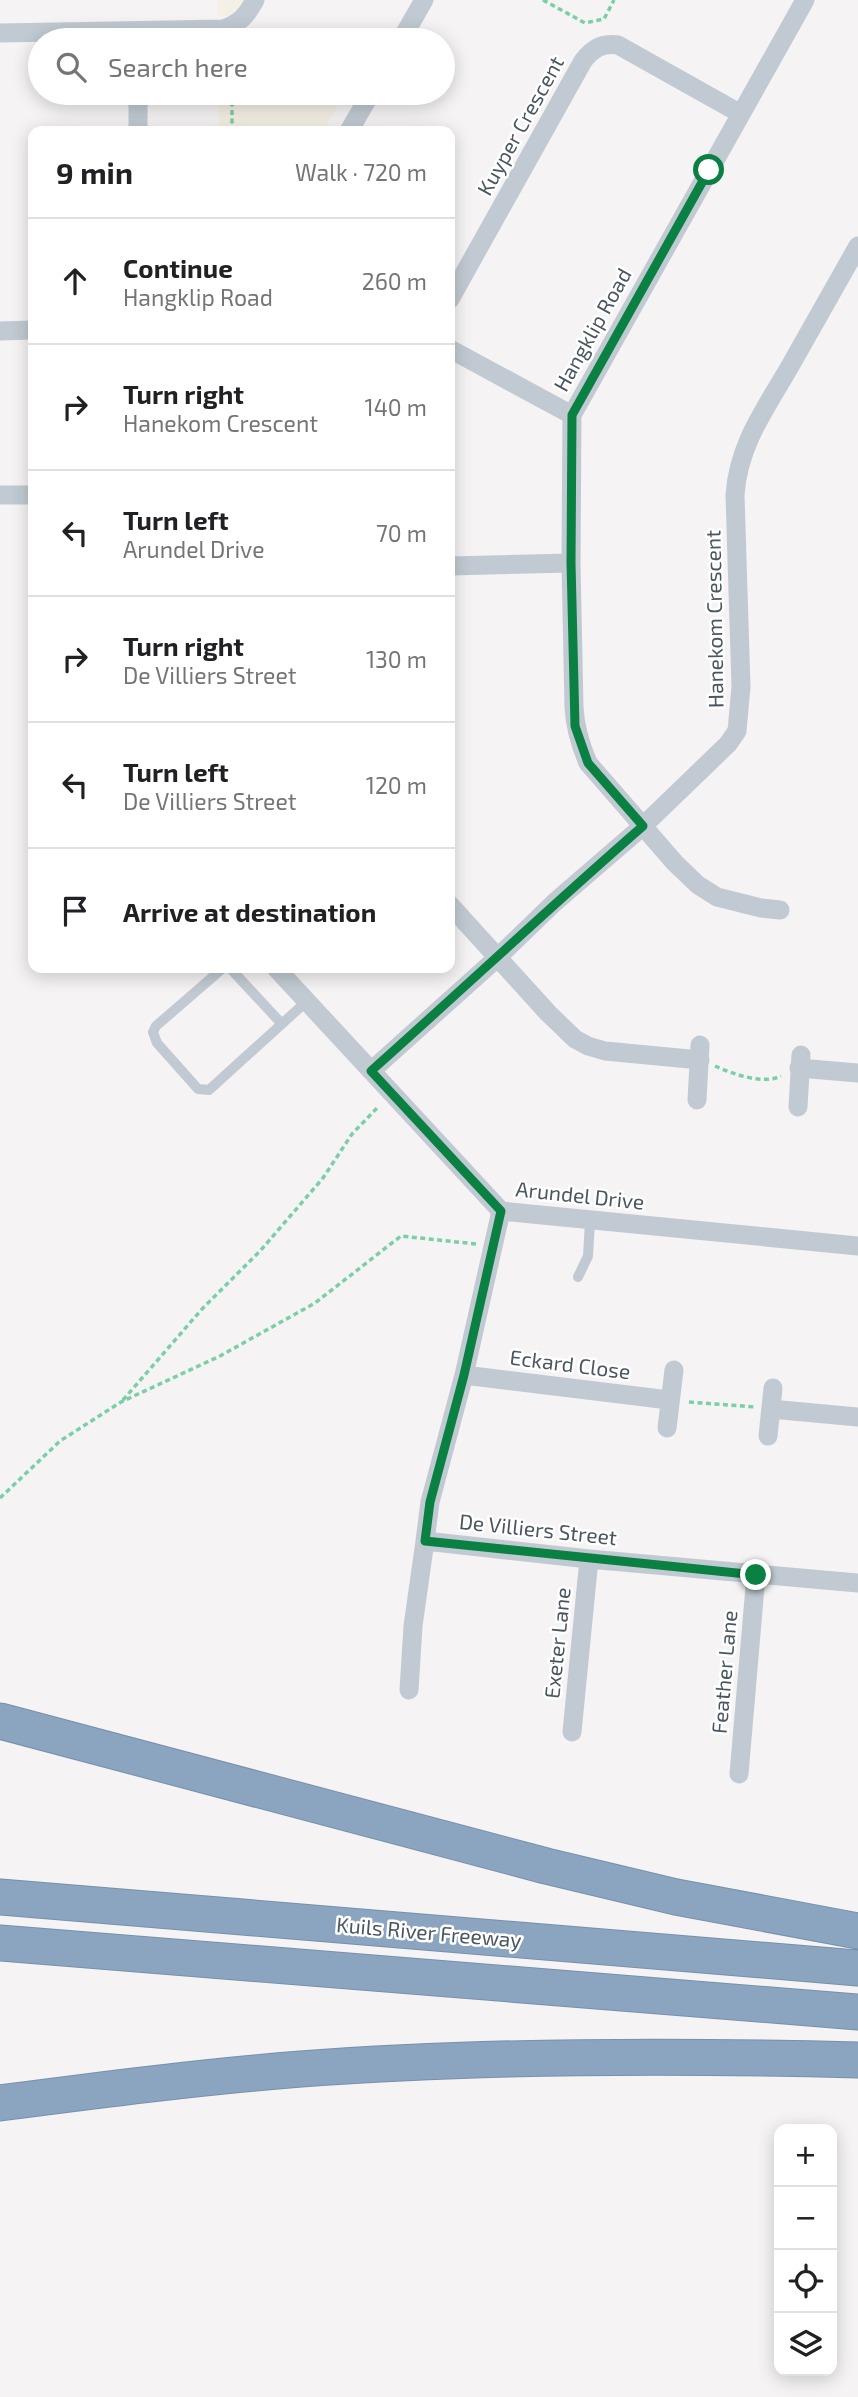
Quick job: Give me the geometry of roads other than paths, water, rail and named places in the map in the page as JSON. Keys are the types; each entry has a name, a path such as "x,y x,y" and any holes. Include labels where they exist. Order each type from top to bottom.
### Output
{"highway":[{"path":"0,1721 546,1866 676,1897 858,1931"},
{"name":"Kuils River Freeway","path":"0,1897 858,1968"},
{"name":"Kuils River Freeway","path":"0,1942 858,2012"},
{"path":"0,2103 164,2081 303,2069 453,2061 694,2056 858,2060"}],"street":[{"path":"226,28 245,17 255,0"},
{"path":"408,28 424,0"},
{"name":"Hangklip Road","path":"780,910 742,904 717,897 708,891 675,863 588,763 579,743 574,707 572,415 805,0"},
{"path":"0,33 28,34"},
{"name":"Kuyper Crescent","path":"455,290 591,51 609,44 618,45 741,114"},
{"path":"138,105 138,126"},
{"path":"352,126 364,105"},
{"name":"Hanekom Crescent","path":"371,1071 555,902 643,826 728,744 737,731 741,687 735,495 737,472 743,451 759,420 858,246"},
{"path":"0,331 28,330"},
{"path":"455,352 572,415"},
{"path":"0,495 28,495"},
{"path":"455,566 571,563"},
{"path":"455,911 557,1022 587,1046 605,1051 700,1052 698,1100"},
{"name":"Arundel Drive","path":"281,973 501,1211 858,1246"},
{"path":"799,1107 800,1061 858,1073"},
{"name":"De Villiers Street","path":"501,1211 464,1375 430,1502 425,1541 858,1583"},
{"path":"667,1428 674,1370"},
{"name":"Eckard Close","path":"464,1375 669,1400"},
{"path":"768,1436 773,1388"},
{"path":"771,1409 858,1417"},
{"path":"409,1690 413,1626 425,1541"},
{"name":"Exeter Lane","path":"572,1732 589,1559"},
{"name":"Feather Lane","path":"739,1774 756,1575"}],"lane":[{"path":"217,973 154,1029 153,1036 194,1086 202,1091 209,1090 307,1001"},
{"path":"235,973 281,1023"},
{"path":"578,1276 588,1256 590,1221"}]}
